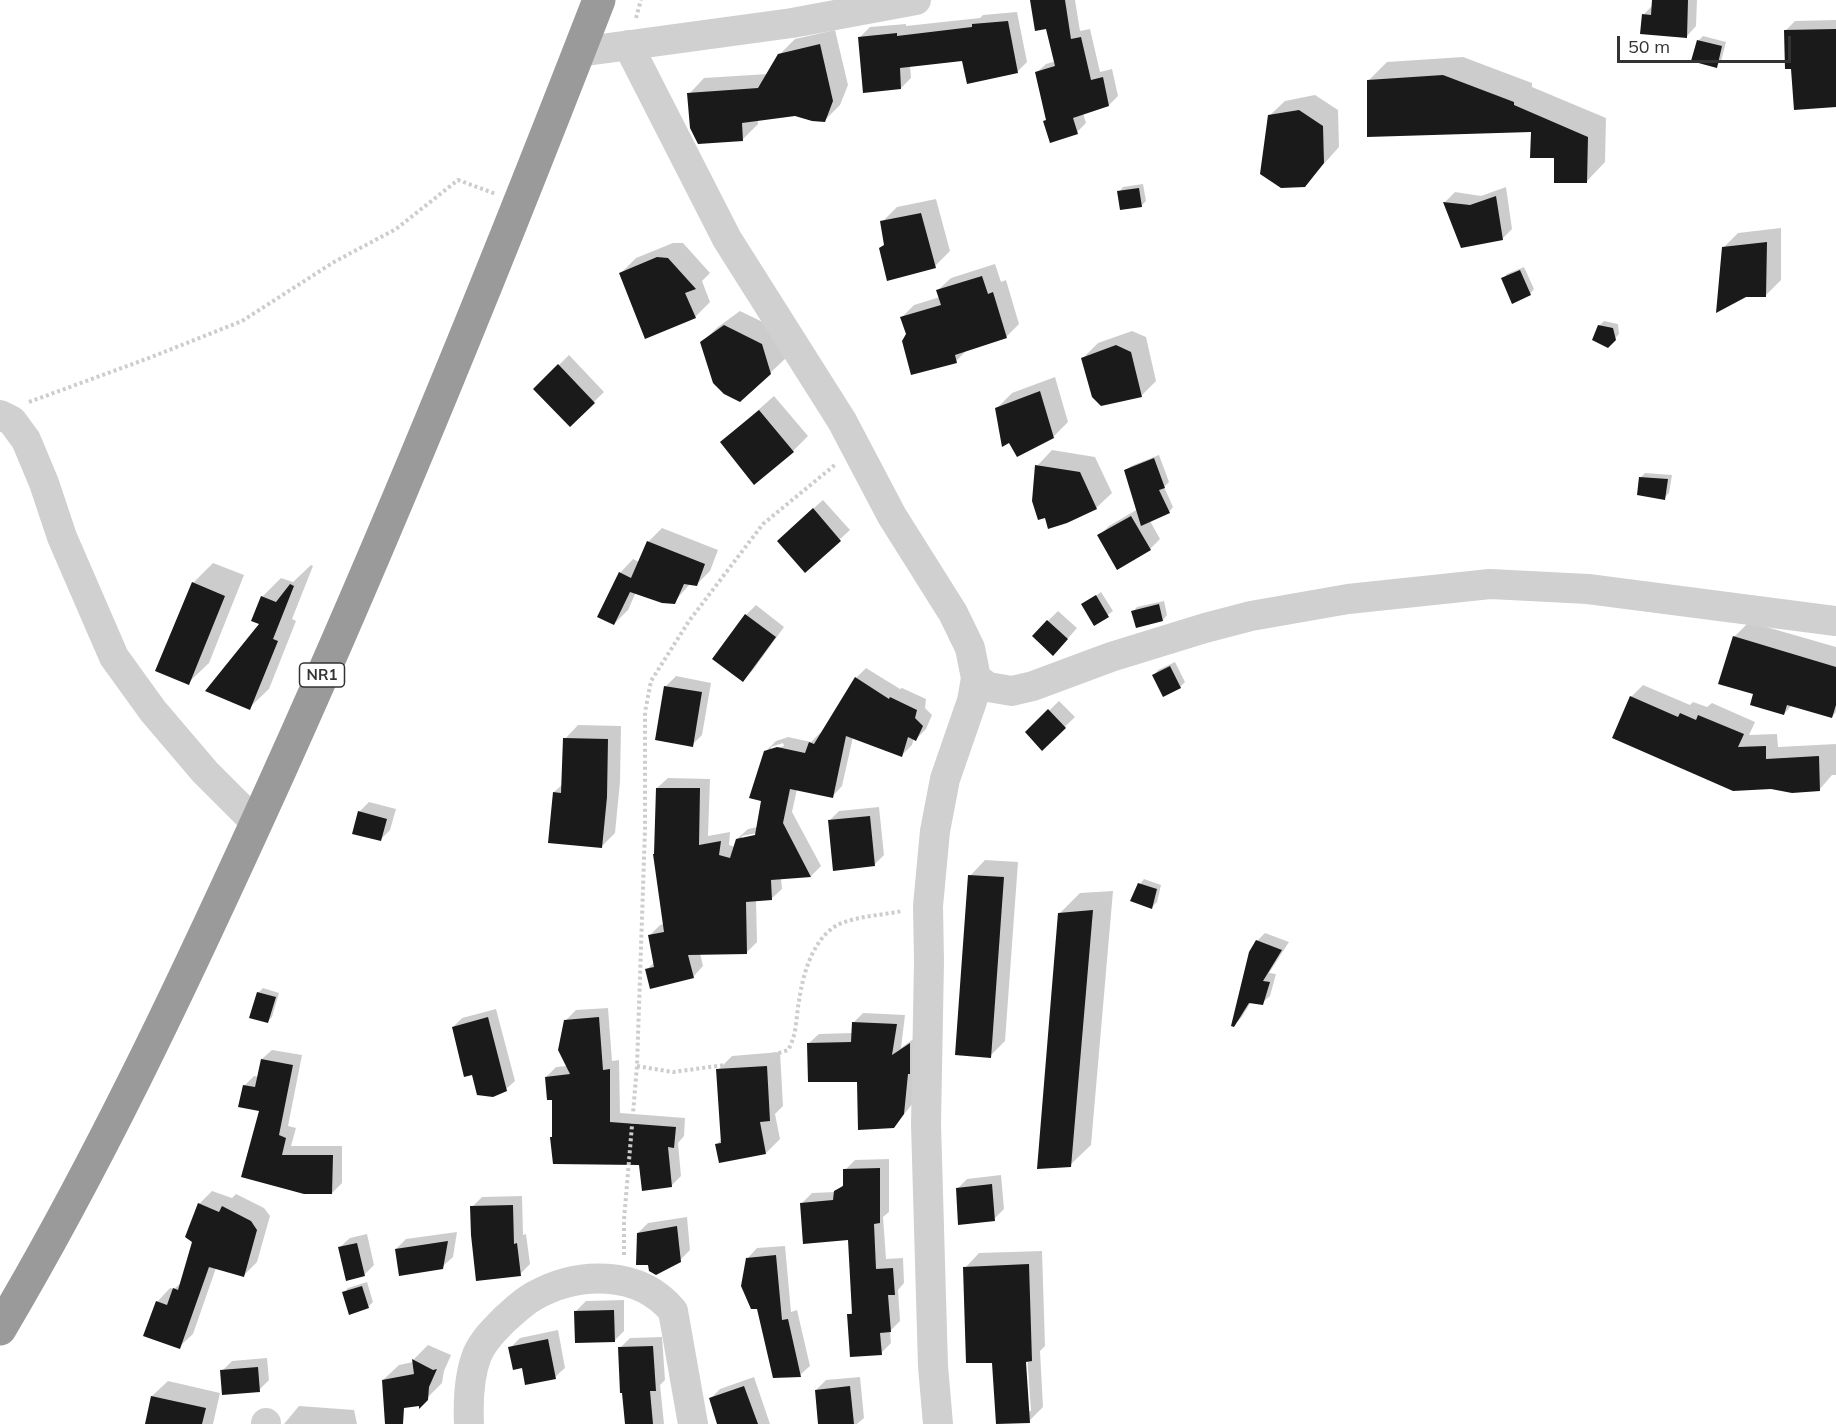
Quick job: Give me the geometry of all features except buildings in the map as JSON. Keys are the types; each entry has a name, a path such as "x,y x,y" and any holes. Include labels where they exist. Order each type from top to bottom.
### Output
{"highway":[{"name":"NR1","path":"0,1329 33,1274 98,1152 197,952 256,823 380,545 599,0"}],"street":[{"path":"579,52 792,23 916,0"},
{"path":"628,45 727,239 856,447 892,516 962,629 970,648 976,678 972,701 945,779 935,831 928,906 927,1168 933,1366 938,1424"},
{"path":"11,410 12,421 26,440 44,483 62,537 114,657 205,772 256,823"},
{"path":"976,678 988,687 1011,691 1033,686 1111,657 1251,616 1348,599 1490,584 1588,589 1836,621"},
{"path":"469,1424 472,1376 477,1354 489,1335 533,1296 583,1278 623,1280 642,1286 662,1298 673,1311 693,1424"}],"path":[{"path":"11,410 242,321 334,262 396,229 458,180 519,201"},
{"path":"623,1280 624,1220 637,1066 645,829 645,712 651,681 688,621 763,524 856,447"},
{"path":"637,1066 673,1072 754,1061 788,1050 793,1042 804,978 811,957 819,941 829,930 844,922 928,906"}]}
